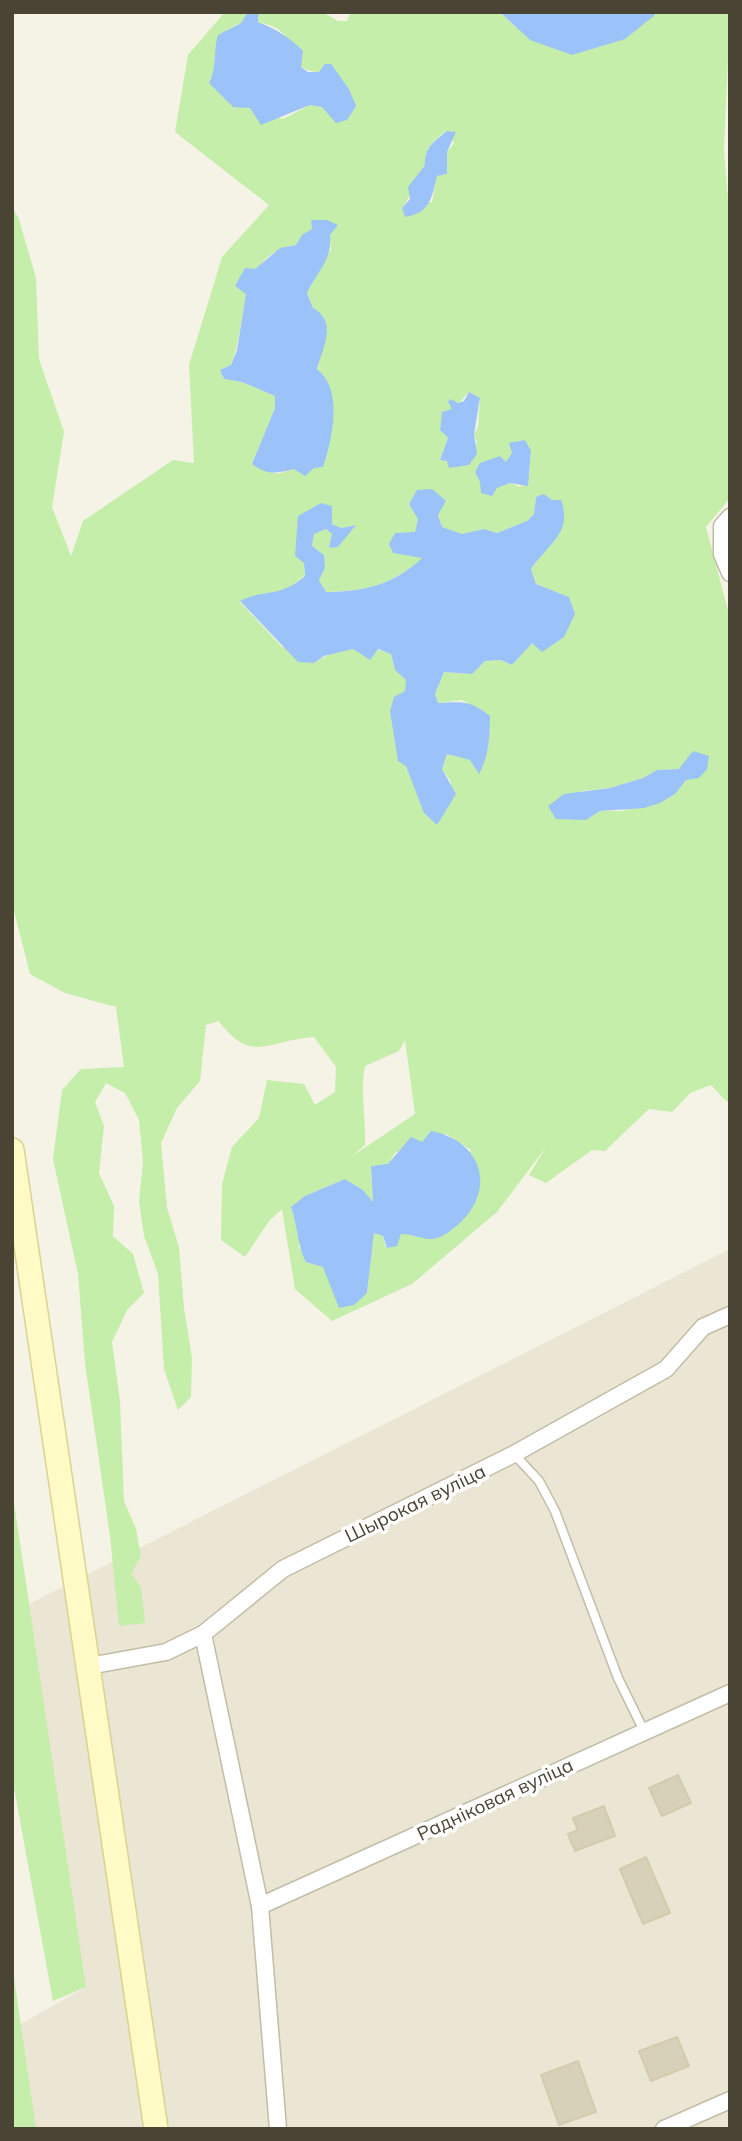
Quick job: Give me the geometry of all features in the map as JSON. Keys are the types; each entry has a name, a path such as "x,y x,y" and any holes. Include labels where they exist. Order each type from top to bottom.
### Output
{"main road":[{"path":"12,1150 156,2129"}],"street":[{"path":"730,517 722,526 722,554 730,573"},
{"name":"Шырокая вуліца","path":"89,1665 166,1652 203,1634 283,1569 514,1454 666,1368 703,1327 730,1315"},
{"path":"203,1634 260,1906 278,2129"},
{"name":"Радніковая вуліца","path":"260,1906 730,1693"},
{"path":"664,2129 730,2100"}],"lane":[{"path":"514,1454 539,1481 555,1511 618,1678 643,1731"}],"shaded area":[{"path":"730,1249 730,2129 12,2129 12,2029 86,1987 27,1605"}],"green space":[{"path":"225,12 248,12 241,23 222,36 216,49 214,73 250,108 283,119 310,105 322,107 319,72 302,67 297,62 285,36 279,30 258,22 261,12 322,12 338,21 347,21 351,12 500,12 530,40 655,15 654,12 730,12 724,150 730,224 730,498 706,527 730,618 730,1101 726,1101 711,1085 690,1093 672,1112 649,1109 605,1151 592,1150 546,1183 529,1175 546,1147 497,1212 412,1284 332,1321 295,1289 282,1209 269,1221 245,1257 221,1240 222,1184 232,1147 259,1118 267,1080 304,1084 315,1105 335,1092 336,1067 314,1037 262,1047 251,1046 230,1034 219,1021 206,1025 200,1081 177,1108 161,1143 167,1208 179,1247 184,1308 192,1358 191,1397 178,1410 164,1369 158,1274 144,1236 139,1201 143,1162 139,1120 125,1093 106,1083 95,1102 104,1126 99,1173 114,1206 113,1236 133,1254 144,1293 127,1310 112,1342 120,1401 124,1501 136,1529 141,1556 131,1574 141,1587 145,1623 119,1626 110,1536 85,1363 78,1274 53,1159 62,1090 81,1069 124,1067 116,1007 65,993 30,974 12,903 12,207 19,219 36,278 39,359 64,432 52,507 71,556 83,521 173,460 194,463 189,365 222,257 269,205 175,132 188,55","holes":["446,131 454,143 447,152 447,174 437,176 432,202 402,208 426,164 428,149","337,225 330,235 331,249 307,293 313,308 321,354 294,469 277,474 252,464 275,408 275,396 242,382 224,379 220,370 231,365 247,292 253,276 263,262 276,251 296,245 309,232","469,392 480,399 478,427 474,434 477,443 469,465 449,467 447,461 440,460 448,438 440,430 441,423","531,451 529,477 520,487 511,483 481,493 481,482 506,463 512,453","536,497 552,500 544,550 531,569 536,584 569,597 512,665 501,660 485,661 471,674 444,672 435,694 438,703 462,700 490,716 490,731 487,752 479,773 471,760 447,754 442,769 451,782 444,811 437,825 406,766 406,680 395,670 391,654 372,649 351,649 314,663 281,646 240,602 278,593 305,575 304,563 321,503 331,524 341,528 354,525 332,534 326,529 314,534 312,546 325,568 319,580 326,592 378,585 400,575 423,558 410,555 418,519 446,501 438,515 442,527 462,534 484,529 497,533 527,521 534,514","689,760 686,780 674,794 622,811 600,811 586,820 577,819 581,791 610,788 643,778 657,770 679,769","405,1040 415,1114 351,1157 365,1145 365,1066 399,1051","446,1134 471,1150 433,1239 401,1233 386,1248 383,1236 374,1233 367,1293 323,1267 299,1248 299,1228 305,1196 345,1179 363,1190 373,1203 371,1166 388,1165 395,1153"]},
{"path":"12,1489 86,1987 53,2001 12,1777"},
{"path":"12,1964 36,2129 12,2129"}],"water":[{"path":"248,12 261,12 258,22 282,34 303,51 301,67 308,72 319,72 325,64 331,64 349,89 356,106 347,120 336,123 322,107 310,105 261,125 250,108 233,107 209,83 218,35 241,23"},
{"path":"500,12 654,12 655,15 625,39 572,55 530,40"},
{"path":"447,131 456,132 447,152 447,174 437,176 431,198 425,208 405,217 402,208 410,199 408,187 425,165 426,154 431,145"},
{"path":"311,220 327,220 338,225 330,235 327,258 307,293 313,308 325,320 327,328 317,369 331,389 334,415 323,467 314,468 305,476 294,469 272,472 252,464 275,408 275,396 242,382 224,379 220,370 231,365 237,350 246,294 235,286 245,268 255,269 280,248 296,245 302,235 312,229"},
{"path":"469,392 480,398 474,434 477,454 469,465 449,468 447,461 440,460 448,438 440,430 442,412 452,409 448,402 450,399 458,403 464,401"},
{"path":"525,440 531,451 528,486 510,483 497,488 492,496 481,493 475,472 480,463 500,456 506,462 512,453 509,443"},
{"path":"432,489 446,501 438,515 442,527 462,534 484,529 497,533 527,521 534,514 536,497 544,494 552,500 561,500 564,521 561,530 531,569 536,584 569,597 575,614 564,637 542,652 532,643 512,665 501,660 485,661 472,674 444,672 435,694 438,703 460,702 477,707 490,716 490,731 487,753 479,774 470,760 447,754 442,769 456,794 437,825 424,813 406,766 398,761 390,711 394,697 405,691 406,680 395,670 391,654 378,649 370,660 353,649 324,656 314,663 298,662 240,601 287,588 305,576 304,563 295,556 298,516 321,503 332,506 332,524 341,528 356,525 338,547 329,548 332,534 326,529 314,534 312,546 324,555 325,568 319,580 326,592 366,588 401,574 422,558 393,553 389,544 395,533 415,532 418,519 409,504 417,490"},
{"path":"693,751 709,756 707,769 699,778 686,780 675,794 660,803 644,808 600,811 586,820 556,819 548,806 564,794 610,788 643,778 657,770 679,769"},
{"path":"431,1131 448,1136 472,1154 478,1166 480,1180 472,1208 461,1222 437,1238 426,1239 401,1234 397,1246 387,1248 383,1236 374,1233 367,1293 354,1305 339,1308 323,1267 306,1262 291,1207 305,1196 345,1179 363,1190 373,1202 371,1166 388,1164 411,1137 422,1142"}],"building":[{"path":"678,1775 691,1803 662,1816 649,1788"},
{"path":"604,1806 615,1836 575,1851 568,1834 578,1830 573,1818"},
{"path":"646,1857 670,1913 643,1924 620,1869"},
{"path":"677,2037 689,2066 651,2081 639,2051"},
{"path":"578,2061 596,2112 559,2125 541,2075"}]}
